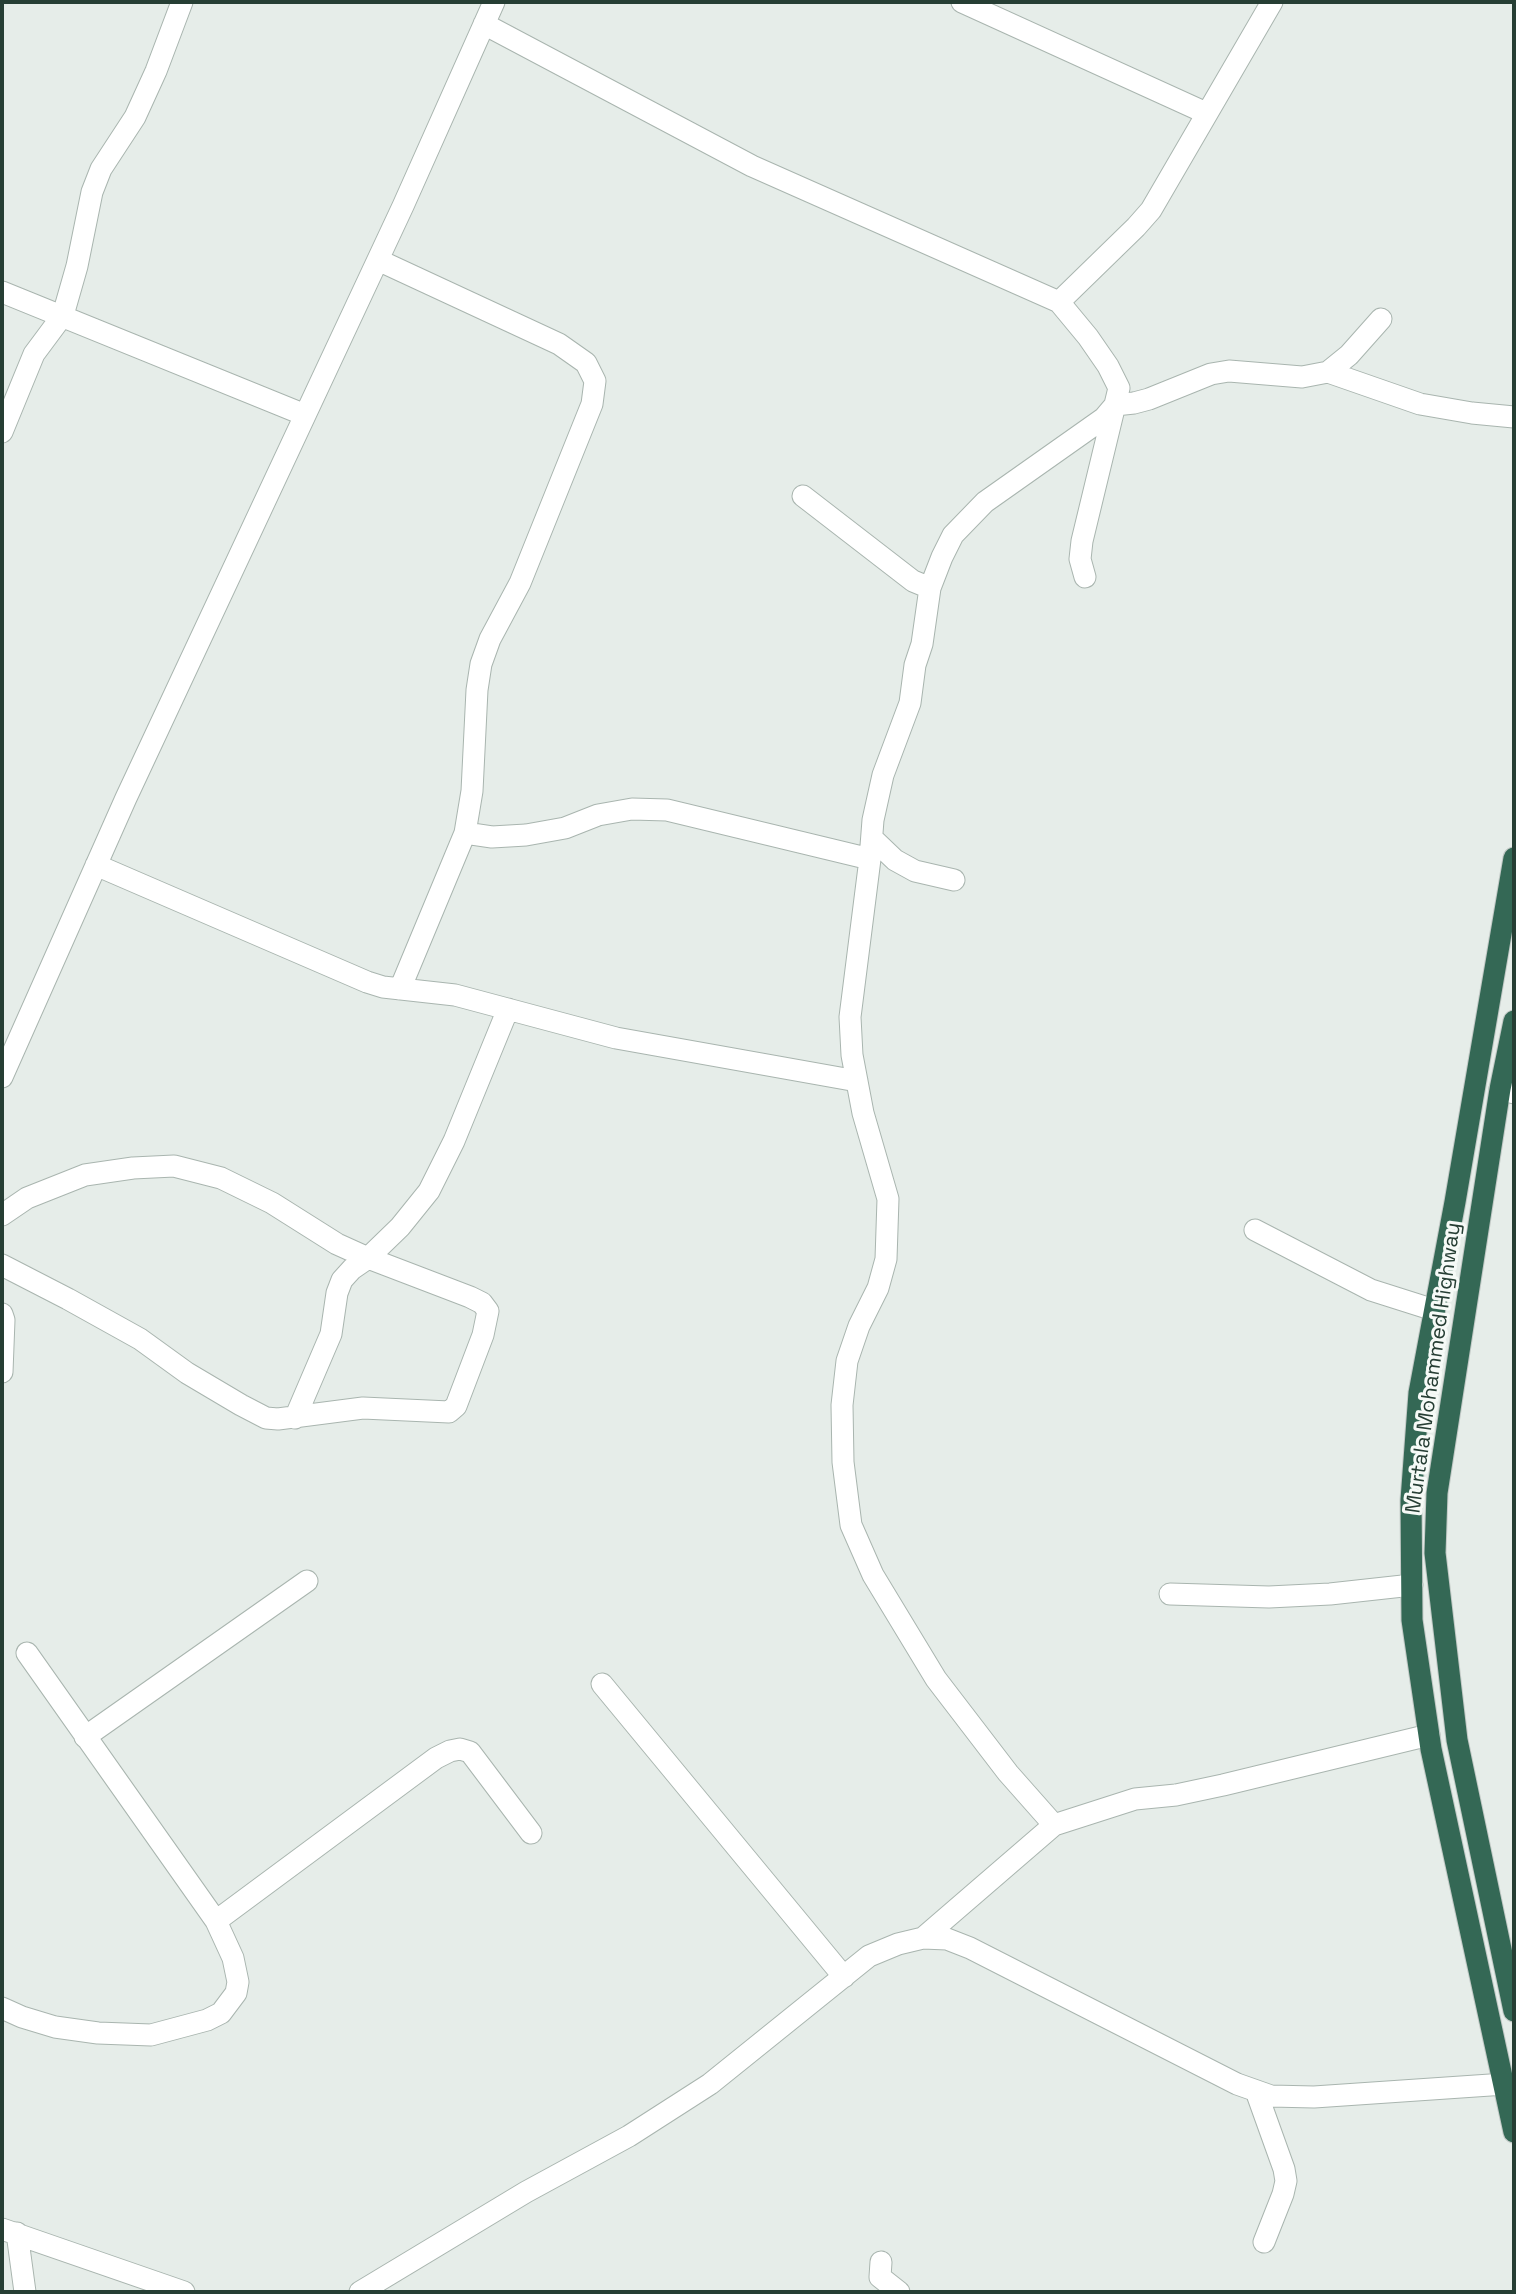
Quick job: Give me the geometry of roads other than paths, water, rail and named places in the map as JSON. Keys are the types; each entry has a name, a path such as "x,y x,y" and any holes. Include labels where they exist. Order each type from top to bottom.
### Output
{"highway":[{"path":"1514,858 1419,1393 1411,1500 1412,1620 1429,1735 1514,2132"},
{"name":"Murtala Mohammed Highway","path":"1514,1021 1507,1091 1437,1493 1435,1553 1457,1740 1514,2011"}],"street":[{"path":"2,432 34,354 63,315 77,266 92,192 102,169 135,117 182,2"},
{"path":"2,1077 96,865 378,260 494,2"},
{"path":"961,2 1206,113"},
{"path":"1059,303 1151,210 1272,2"},
{"path":"484,24 752,166 1059,303 1088,337 1119,388 1082,541 1080,559 1085,577"},
{"path":"378,260 559,344 586,363 595,381 592,404 520,583 490,639 481,664 477,690 472,791 465,833 400,989"},
{"path":"2,292 305,415"},
{"path":"1054,1825 1008,1773 936,1679 873,1574 851,1525 844,1462 842,1405 847,1361 859,1326 878,1289 886,1259 888,1199 863,1113 852,1055 850,1017 873,820 883,775 910,703 930,588 953,535 985,502 1104,418 1115,405 1149,399 1211,374 1229,371 1303,377 1328,372 1349,355 1381,319"},
{"path":"1328,372 1420,404 1514,417"},
{"path":"803,496 913,581 930,588"},
{"path":"465,833 492,837 526,835 565,828 609,813 667,810 871,849 915,871 954,880"},
{"path":"96,865 367,982 400,989 455,995 616,1038 857,1081"},
{"path":"295,1418 331,1334 337,1293 342,1280 400,1227 429,1191 454,1141 508,1009"},
{"path":"2,1215 27,1198 85,1175 133,1168 174,1166 221,1178 272,1203 337,1244 470,1297 482,1303 488,1311 483,1335 456,1406 449,1412 363,1408 295,1418 267,1418 187,1373 140,1339 2,1265"},
{"path":"1255,1230 1371,1290 1434,1310"},
{"path":"2,1314 2,1372"},
{"path":"85,1737 307,1581"},
{"path":"1170,1594 1269,1597 1412,1585"},
{"path":"2,2008 55,2027 97,2033 151,2035 207,2020 221,2013 231,2003 238,1982 233,1958 216,1921 27,1653"},
{"path":"602,1684 844,1977"},
{"path":"923,1938 1054,1825 1135,1799 1176,1795 1223,1785 1429,1735"},
{"path":"216,1921 436,1758 450,1751 460,1749 470,1752 531,1833"},
{"path":"360,2292 526,2192 629,2136 710,2084 869,1956 898,1944 923,1938 947,1938 970,1948 1237,2084 1270,2096 1314,2097 1505,2084"},
{"path":"1256,2091 1286,2181 1264,2242"},
{"path":"9,2231 25,2292"},
{"path":"9,2231 184,2292"},
{"path":"881,2262 880,2277 899,2292"}]}
